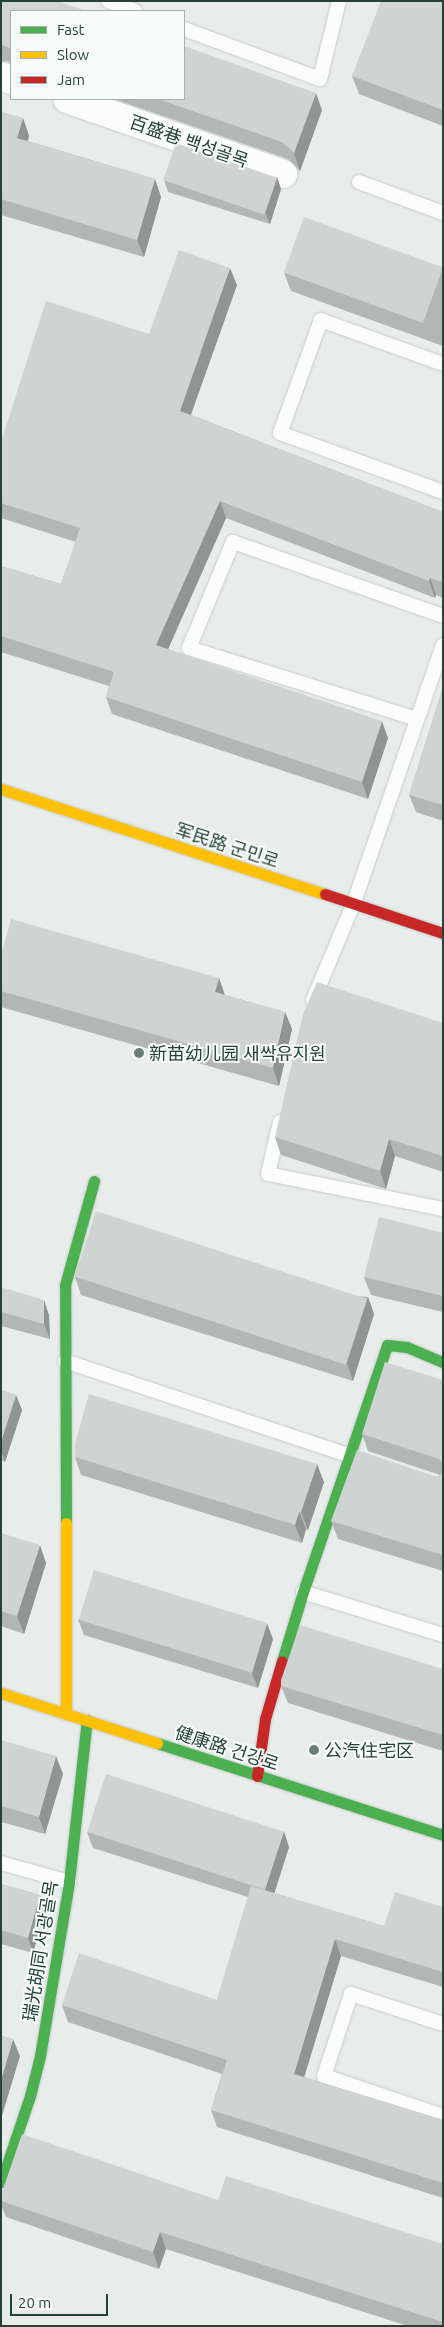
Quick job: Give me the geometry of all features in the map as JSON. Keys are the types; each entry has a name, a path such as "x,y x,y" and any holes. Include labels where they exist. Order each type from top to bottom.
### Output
{"street":[{"name":"百盛巷 백성골목","path":"70,100 284,174"},
{"name":"军民路 군민로","path":"1,789 443,933"},
{"path":"66,1714 65,1285 94,1181"},
{"path":"256,1776 265,1719 303,1592 387,1345 407,1346 443,1362"},
{"name":"健康路 건강로","path":"1,1693 443,1835"},
{"name":"瑞光胡同 서광골목","path":"1,2182 40,2056 70,1882 87,1720"}],"lane":[{"path":"108,1 132,10"},
{"path":"185,29 320,79 339,1"},
{"path":"359,182 443,213"},
{"path":"443,364 321,320 280,433 443,492"},
{"path":"417,719 189,648 233,542 443,616"},
{"path":"308,1011 353,905 443,645"},
{"path":"283,1106 268,1174 443,1209"},
{"path":"65,1361 368,1461"},
{"path":"303,1592 443,1635"},
{"path":"1,1863 70,1882"},
{"path":"443,2024 351,1994 324,2076 443,2116"}],"building":[{"path":"1,1 58,1 83,10 10,10 10,48 1,44"},
{"path":"381,1 443,1 443,110 352,76"},
{"path":"185,46 316,93 294,153 282,142 161,100 185,100"},
{"path":"1,112 23,118 17,138 155,179 137,240 1,199"},
{"path":"176,143 277,178 264,215 163,180"},
{"path":"304,217 443,268 423,323 284,272"},
{"path":"179,250 230,268 180,411 443,512 443,577 441,582 430,578 429,581 220,501 156,645 382,721 362,782 106,697 114,672 1,636 1,566 61,584 80,528 1,503 1,442 46,301 149,334"},
{"path":"443,687 443,805 409,795"},
{"path":"11,919 219,978 215,992 285,1012 273,1068 1,991 1,955"},
{"path":"317,982 443,1023 443,1156 389,1139 380,1171 275,1137 303,1014"},
{"path":"96,1211 367,1299 346,1365 75,1277"},
{"path":"379,1217 443,1233 443,1296 364,1277"},
{"path":"1,1287 44,1300 44,1324 1,1312"},
{"path":"385,1362 443,1380 443,1463 439,1459 362,1434"},
{"path":"1,1390 16,1395 1,1442"},
{"path":"89,1394 317,1464 295,1525 75,1457 75,1443"},
{"path":"357,1450 434,1476 439,1476 443,1472 443,1555 331,1521"},
{"path":"1,1533 40,1545 17,1616 1,1611"},
{"path":"94,1570 267,1623 252,1673 79,1620"},
{"path":"300,1625 443,1669 443,1735 281,1686 281,1680"},
{"path":"1,1740 56,1756 39,1817 1,1806"},
{"path":"106,1774 284,1832 265,1890 87,1832"},
{"path":"1,1884 40,1895 28,1938 1,1930"},
{"path":"251,1886 384,1926 395,1892 443,1907 443,1972 335,1939 294,2074 443,2120 443,2183 211,2110 227,2060 62,2005 79,1953 217,2000"},
{"path":"1,2035 13,2039 1,2080"},
{"path":"22,2134 218,2200 226,2176 443,2244 443,2322 160,2232 153,2252 1,2201 1,2195"}],"traffic: fast":[{"path":"66,1523 65,1285 94,1181"},
{"path":"282,1661 303,1592 387,1345 407,1347 443,1362"},
{"path":"1,2182 30,2096 40,2056 69,1882 87,1720"},
{"path":"157,1743 443,1835"}],"traffic: slow":[{"path":"1,789 325,894"},
{"path":"66,1523 66,1714"},
{"path":"1,1693 157,1743"}],"traffic: jam":[{"path":"325,894 443,933"},
{"path":"257,1776 265,1719 282,1661"}],"place":[{"name":"新苗幼儿园 새싹유지원","path":"139,1053"},
{"name":"公汽住宅区","path":"314,1750"}]}
